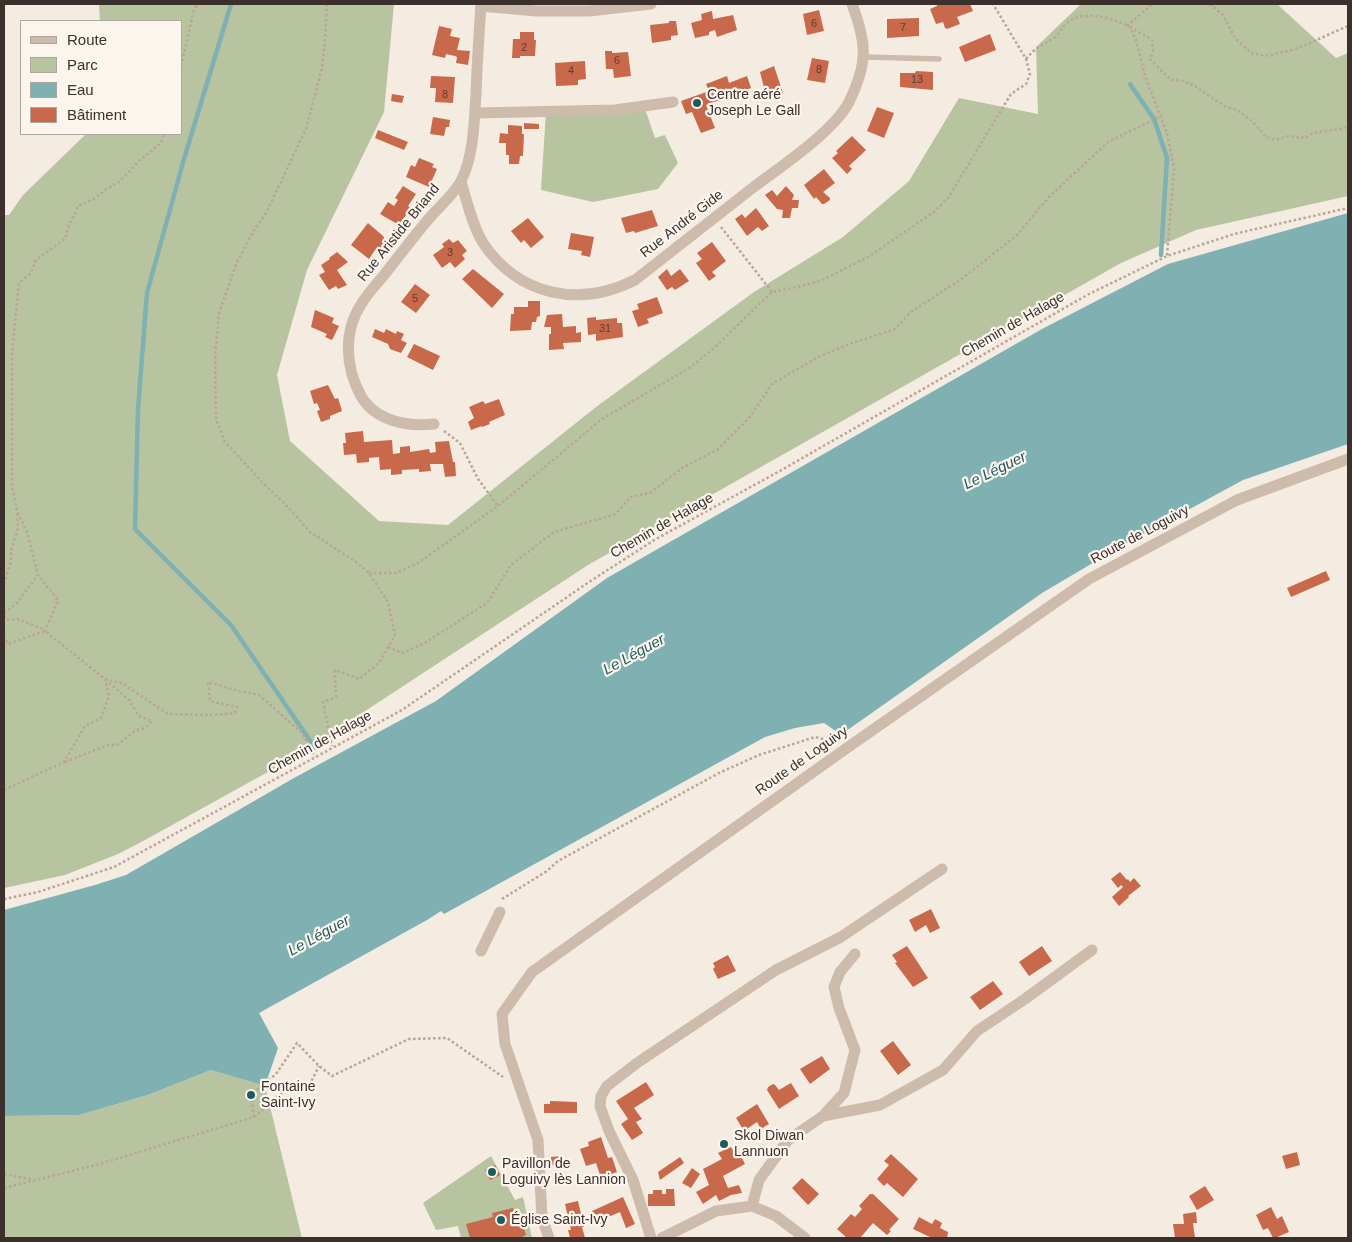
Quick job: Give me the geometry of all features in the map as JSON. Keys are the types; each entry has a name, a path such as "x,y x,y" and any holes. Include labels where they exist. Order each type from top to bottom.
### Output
{"street":[{"path":"481,5 536,11 589,11 651,4"},
{"name":"Rue André Gide","path":"461,182 483,242 506,269 526,282 542,290 564,295 582,296 602,293 627,284 635,280 803,149 837,120 848,104 859,77 864,57 860,26 852,4"},
{"name":"Rue Aristide Briand","path":"434,424 416,426 392,420 374,411 363,400 350,370 349,339 354,319 362,303 423,225 461,182 471,156 481,5"},
{"path":"475,113 615,110 674,102"},
{"name":"Route de Loguivy","path":"549,1238 542,1218 538,1140 505,1044 502,1014 532,972 1088,579 1237,500 1348,459"},
{"path":"651,1238 633,1180 609,1131 600,1106 601,1096 606,1086 637,1063 776,970 840,937 942,869"},
{"path":"481,951 500,912"},
{"path":"823,1116 880,1105 943,1070 977,1031 1092,950"},
{"path":"752,1206 759,1180 788,1140 823,1116 844,1093 855,1050 839,1008 834,987 840,972 855,954"},
{"path":"662,1238 716,1211 752,1206 776,1216 806,1238"}],"lane":[{"path":"864,57 939,59"}],"path":[{"path":"182,62 194,10 198,4"},
{"path":"327,4 326,41 322,68 306,129 266,213 253,232 237,262 219,312 215,356 216,419 225,442 310,532 368,572 388,602 395,635 379,663 359,679 335,670 336,697 323,702 332,746"},
{"path":"368,572 396,573 418,563 498,506 602,419 691,367 714,348 772,292 822,280 868,257 934,212 948,198 1011,94 1026,84 1030,74 1026,59 993,4"},
{"path":"1129,26 1152,4"},
{"path":"1210,4 1223,15 1235,38 1251,53 1265,56 1296,48 1348,26"},
{"path":"1026,59 1036,48 1054,37 1067,22 1088,16 1104,17 1129,26 1152,40 1153,51 1150,59 1170,80 1181,80 1195,86 1226,107 1237,110 1252,121 1266,137 1275,140 1289,136 1305,138 1313,133 1348,126"},
{"path":"1129,26 1136,40 1145,76 1167,133 1174,169 1167,256"},
{"path":"388,647 402,653 423,644 487,603 511,565 554,532 616,514 630,497 650,493 682,468 717,450 750,417 772,384 820,356 895,329 911,312 963,278 1017,235 1049,197 1108,142 1161,116"},
{"path":"4,584 11,561 10,551 18,528 12,486 13,433 11,403 12,353 20,283 30,274 36,260 65,239 78,206 118,182 161,143 164,135"},
{"name":"Chemin de Halage","path":"4,899 38,892 114,867 332,746 402,710 592,580 656,539 778,472 1089,294 1167,256 1234,234 1348,208"},
{"path":"714,218 772,292"},
{"path":"434,424 460,443 478,479 498,506"},
{"path":"4,636 8,644 44,631 58,600 38,575 27,532 17,511"},
{"path":"4,790 98,748 117,745 136,731 145,728 152,721 139,716 129,700 41,628 17,619 7,620 4,614 17,603 38,575"},
{"path":"105,679 122,683 168,714 214,715 236,713 237,707 210,702 208,682 259,695 302,733 316,756"},
{"path":"64,762 84,726 101,718 109,696 105,679"},
{"path":"500,912 499,901 547,871 558,861 719,773 759,755 815,737 838,743"},
{"path":"254,1117 250,1095 276,1074 297,1043 319,1066 332,1076 409,1039 447,1038 520,1089"},
{"path":"4,1188 96,1166 254,1117 280,1094 310,1084 319,1066"},
{"path":"4,1174 37,1180"}],"green space":[{"path":"99,4 394,4 384,112 307,270 277,375 290,441 379,521 448,525 596,407 754,292 843,237 909,181 959,98 1038,114 1036,47 1081,4 1277,4 1336,58 1348,53 1348,196 1196,230 1121,263 588,565 295,757 118,854 65,875 4,888 4,215 9,215 23,195 85,135 182,135 182,20 100,20"},
{"path":"644,106 655,138 665,135 678,163 658,189 593,202 541,190 546,111"},
{"path":"211,1070 265,1086 302,1238 4,1238 4,1116 79,1115 148,1095"},
{"path":"491,1156 515,1200 523,1197 532,1238 461,1238 458,1226 436,1230 423,1203"}],"water":[{"name":"Le Léguer","path":"1348,213 1348,444 1243,480 1118,548 1042,593 840,734 824,723 795,728 765,737 444,914 441,911 259,1013 278,1048 265,1086 211,1070 148,1095 79,1115 4,1116 4,910 126,875 294,778 436,701 607,578 1042,329 1168,264"}],"building":[{"path":"937,4 970,4 973,11 957,17 960,24 947,29 943,22 936,24 930,9 937,6"},
{"path":"819,10 824,31 807,35 803,14"},
{"path":"712,11 713,19 733,15 737,30 717,37 715,30 709,32 709,35 695,38 691,23 702,20 701,14"},
{"path":"919,18 919,36 887,38 887,19"},
{"path":"669,21 676,21 678,35 671,36 671,40 652,43 650,25 669,23"},
{"path":"439,26 452,29 450,36 460,38 457,50 470,51 468,65 456,63 457,57 455,56 446,54 445,58 432,55"},
{"path":"520,32 534,32 534,40 536,40 535,56 512,58 513,39 520,39"},
{"path":"990,34 996,50 965,62 959,47"},
{"path":"605,51 612,51 612,53 628,52 631,76 614,78 613,69 606,69"},
{"path":"812,58 829,61 825,83 807,80"},
{"path":"585,61 586,79 578,80 578,85 556,86 555,63"},
{"name":"Centre aéré Joseph Le Gall","path":"774,66 783,93 767,99 760,72"},
{"path":"916,71 933,72 933,90 900,87 900,73 915,73"},
{"path":"431,76 455,77 453,103 435,102 436,88 430,88"},
{"name":"Centre aéré Joseph Le Gall","path":"727,76 729,83 747,76 751,88 706,105 715,128 701,133 692,112 686,114 681,101 709,91 706,84"},
{"path":"392,94 404,96 402,103 391,101"},
{"path":"877,107 894,113 884,138 867,131"},
{"path":"433,117 450,120 449,127 446,127 444,136 430,134"},
{"path":"524,123 539,124 539,129 524,129"},
{"path":"508,125 522,126 522,134 524,134 523,156 520,156 519,164 509,164 509,155 506,155 506,143 499,143 500,133 508,134"},
{"path":"378,130 408,142 404,150 375,138"},
{"path":"852,136 866,150 849,166 852,169 847,174 832,158 838,153 836,151"},
{"path":"419,158 434,164 432,167 437,169 429,187 406,177 411,165 415,167"},
{"path":"824,169 835,183 823,192 830,200 822,204 816,197 814,199 804,185"},
{"path":"403,186 416,194 408,206 411,208 399,225 380,214 388,202 394,206 398,200 395,198"},
{"path":"786,186 794,195 792,200 799,200 798,208 792,208 790,218 782,218 783,210 777,209 765,195 772,190 777,196"},
{"path":"756,208 769,226 762,231 758,227 747,236 735,219 742,214 745,218"},
{"path":"652,210 658,226 635,233 634,231 626,233 621,218"},
{"path":"528,218 544,237 531,248 524,240 521,243 511,231"},
{"path":"368,223 386,241 379,251 375,250 369,259 351,245"},
{"path":"571,233 594,237 590,257 581,255 582,251 568,249"},
{"path":"449,239 453,243 458,240 467,251 462,255 465,259 455,268 450,262 442,268 433,255 444,247 442,244"},
{"path":"712,242 726,261 712,272 716,276 709,281 696,263 702,259 697,253"},
{"path":"337,252 348,262 337,270 347,285 338,289 336,286 329,290 319,275 325,272 321,265"},
{"path":"473,269 504,294 492,308 462,279"},
{"path":"667,269 671,276 680,269 689,281 675,290 672,287 667,290 658,277"},
{"path":"415,284 430,295 416,313 401,302"},
{"path":"657,297 663,313 647,319 649,323 638,327 632,311 639,309 637,304"},
{"path":"528,301 540,301 540,316 537,317 536,322 532,322 531,330 510,331 511,314 514,314 514,307 528,307"},
{"path":"315,310 334,318 332,323 339,326 332,340 325,337 327,334 311,327"},
{"path":"562,314 563,327 576,326 576,333 581,332 581,342 563,343 564,349 549,350 551,327 544,327 547,315"},
{"path":"596,317 596,320 617,318 617,323 622,323 623,337 596,341 596,334 588,335 587,318"},
{"path":"375,329 384,333 386,329 396,334 397,331 404,334 401,340 407,343 401,353 390,349 388,344 372,337"},
{"path":"414,344 440,356 433,370 407,357"},
{"path":"328,385 335,399 338,398 342,411 330,416 330,419 321,422 317,411 320,410 317,403 314,404 310,391"},
{"path":"499,399 505,415 489,422 490,424 471,430 468,422 474,418 469,407 483,401 485,404"},
{"path":"363,431 364,442 392,440 393,454 400,453 400,447 410,446 410,452 429,449 430,453 436,452 435,442 449,441 453,462 455,462 456,476 445,477 443,464 430,464 431,471 419,472 419,469 402,470 402,474 391,475 391,469 380,470 379,457 369,458 369,462 357,463 356,454 344,455 343,443 346,443 345,433"},
{"path":"1326,571 1330,580 1291,597 1287,588"},
{"path":"1120,872 1130,882 1134,878 1141,886 1119,906 1112,897 1123,887 1121,885 1118,888 1111,879"},
{"path":"931,909 940,928 930,933 926,925 915,932 909,920"},
{"path":"907,946 928,978 913,987 895,963 897,962 892,955"},
{"path":"1042,946 1052,961 1029,976 1019,962"},
{"path":"728,955 736,971 718,979 713,969 715,967 713,963"},
{"path":"993,981 1003,994 980,1010 970,997"},
{"path":"893,1041 911,1065 898,1075 880,1051"},
{"path":"822,1056 830,1069 810,1084 800,1069"},
{"path":"646,1082 654,1095 634,1108 642,1119 636,1122 643,1133 632,1140 621,1124 628,1119 616,1101"},
{"path":"791,1083 799,1096 779,1109 767,1090 768,1087 773,1084 779,1090"},
{"path":"550,1101 577,1102 577,1113 544,1113 544,1104 550,1104"},
{"path":"757,1104 769,1124 761,1129 757,1122 744,1131 736,1118"},
{"path":"601,1137 608,1158 612,1157 617,1172 601,1178 596,1163 586,1166 580,1149 589,1146 588,1142"},
{"path":"731,1147 734,1152 738,1150 745,1164 723,1176 728,1188 739,1185 742,1193 731,1195 719,1201 716,1195 703,1204 696,1192 709,1185 703,1169 722,1159 718,1153"},
{"path":"1297,1152 1300,1165 1286,1169 1282,1156"},
{"path":"891,1154 918,1179 903,1197 887,1183 884,1186 877,1179 889,1165 884,1161"},
{"path":"562,1156 563,1165 551,1165 551,1157"},
{"path":"680,1157 684,1163 660,1180 658,1172"},
{"name":"Pavillon de Loguivy lès Lannion","path":"495,1165 500,1175 490,1180 485,1170"},
{"path":"692,1168 700,1174 691,1188 682,1183"},
{"path":"802,1178 819,1194 808,1205 792,1188"},
{"path":"1205,1186 1214,1200 1197,1210 1189,1196"},
{"path":"666,1189 674,1189 675,1206 648,1206 648,1194 653,1194 653,1190 662,1190 662,1194 666,1194"},
{"path":"870,1194 873,1194 899,1219 887,1235 873,1223 860,1238 845,1238 837,1229 851,1214 855,1217 862,1209 859,1206"},
{"path":"623,1197 635,1224 626,1228 620,1212 606,1218 608,1221 598,1226 592,1211"},
{"path":"578,1201 585,1238 570,1238 568,1230 571,1230 565,1204"},
{"path":"1271,1207 1277,1219 1282,1216 1289,1232 1275,1238 1273,1238 1268,1228 1263,1230 1256,1215"},
{"name":"Église Saint-Ivy","path":"513,1208 514,1213 519,1212 526,1235 520,1238 470,1238 466,1224 493,1217 492,1213"},
{"path":"1196,1212 1197,1223 1193,1223 1195,1238 1175,1238 1173,1224 1184,1224 1183,1214"},
{"path":"919,1217 932,1224 935,1219 942,1223 940,1228 948,1232 947,1238 932,1238 913,1229"}],"waterway":[{"path":"231,4 184,159 147,293 138,409 135,529 231,625 315,748"},
{"path":"1130,84 1154,119 1167,158 1161,255"}],"place":[{"name":"Centre aéré Joseph Le Gall","path":"697,103"},
{"name":"Fontaine Saint-Ivy","path":"251,1095"},
{"name":"Skol Diwan Lannuon","path":"724,1144"},
{"name":"Pavillon de Loguivy lès Lannion","path":"492,1172"},
{"name":"Église Saint-Ivy","path":"501,1220"}]}
